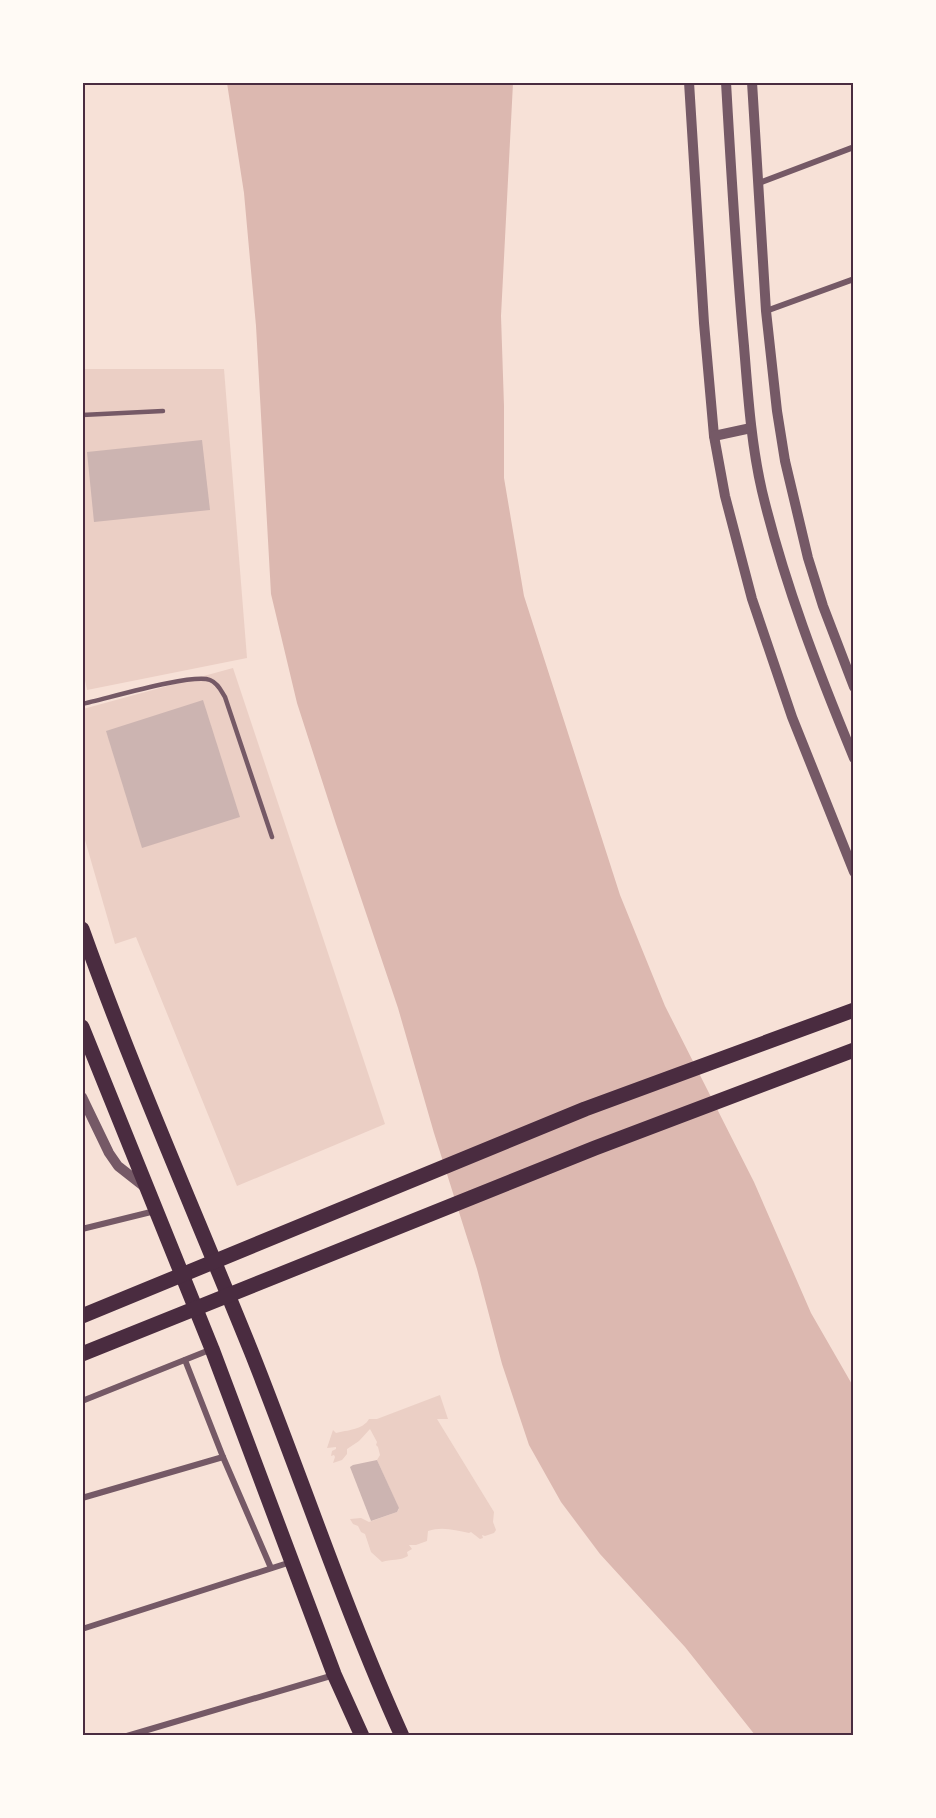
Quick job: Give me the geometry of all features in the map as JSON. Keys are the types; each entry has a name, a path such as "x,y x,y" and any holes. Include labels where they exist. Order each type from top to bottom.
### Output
{"main road":[{"path":"82,929 112,1011 251,1353 372,1671 402,1736"},
{"path":"82,1316 585,1109 854,1010"},
{"path":"82,1027 212,1349 334,1674 362,1736"},
{"path":"82,1354 595,1148 854,1050"}],"street":[{"path":"689,82 704,323 714,436 725,496 752,599 792,717 854,872"},
{"path":"726,82 741,320 751,428 762,490 790,590 854,758"},
{"path":"752,82 766,311 777,411 796,510 808,558 823,606 854,687"},
{"path":"759,183 854,147"},
{"path":"766,311 854,279"},
{"path":"714,436 751,428"},
{"path":"82,1097 109,1153 118,1166 146,1188"},
{"path":"82,1229 156,1211"},
{"path":"82,1401 212,1349"},
{"path":"185,1360 223,1457 271,1568"},
{"path":"82,1498 223,1457"},
{"path":"82,1629 292,1562"},
{"path":"127,1736 334,1674"}],"lane":[{"path":"82,415 163,411"},
{"path":"82,704 192,678 211,680 218,685 225,697 272,837"}],"shaded area":[{"path":"227,83 513,83 501,316 504,478 524,596 620,895 665,1006 754,1182 811,1313 853,1386 853,1735 755,1735 685,1647 600,1554 561,1502 529,1445 502,1364 477,1269 398,1008 297,703 271,594 256,326 244,193"},
{"path":"82,369 224,369 247,658 87,690 82,665"},
{"path":"233,668 385,1124 237,1186 136,937 115,944 83,833 83,709"},
{"path":"440,1395 448,1419 437,1419 494,1512 493,1522 496,1530 494,1533 482,1535 483,1538 480,1539 471,1532 443,1529 428,1531 427,1541 409,1545 412,1549 407,1552 408,1556 382,1562 371,1552 365,1534 350,1519 361,1518 369,1522 397,1512 399,1509 377,1460 380,1455 377,1442 370,1429 359,1441 347,1449 347,1454 342,1460 333,1463 335,1457 331,1456 336,1447 327,1448 333,1430 336,1433 354,1429 369,1419 377,1419"}],"building":[{"path":"202,440 210,510 94,522 87,452"},
{"path":"203,700 240,817 142,848 106,731"},
{"path":"377,1460 399,1508 397,1512 371,1521 350,1467"}]}
